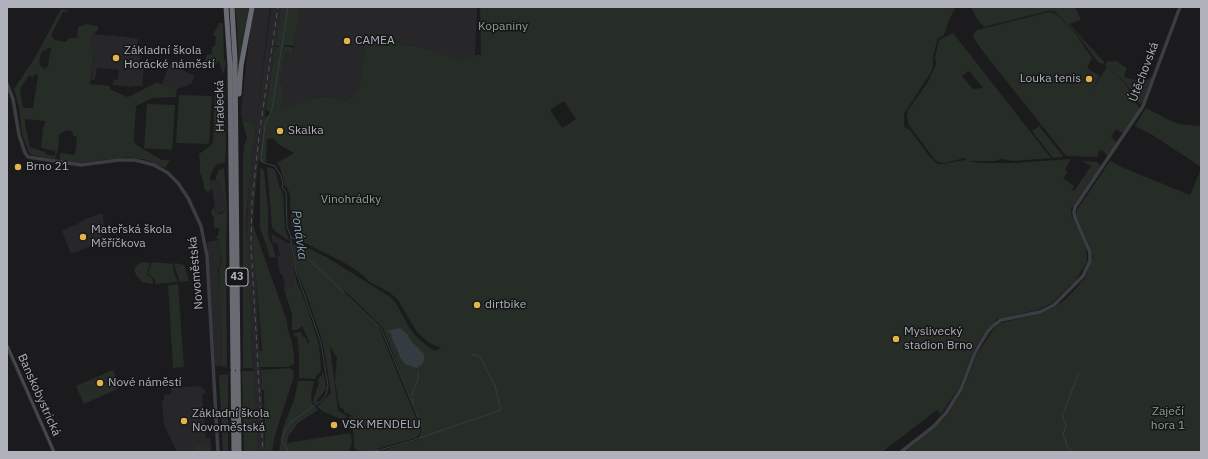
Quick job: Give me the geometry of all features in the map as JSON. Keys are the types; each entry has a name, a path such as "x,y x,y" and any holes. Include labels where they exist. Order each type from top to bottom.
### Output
{"highway":[{"name":"Hradecká","path":"226,7 234,157"},
{"name":"Hradecká","path":"232,7 236,121 234,157"},
{"path":"236,121 241,66 252,7"},
{"name":"43","path":"234,157 236,370 239,452"},
{"name":"43","path":"234,452 236,370"}],"street":[{"name":"Útěchovská","path":"901,452 933,427 946,413 961,389 974,355 980,344 988,331 994,325 1001,320 1047,309 1063,298 1083,276 1090,261 1090,252 1077,224 1074,212 1078,202 1107,162 1147,98 1180,7"},
{"name":"Novoměstská","path":"7,84 13,99 19,136 24,151 28,157 81,165 127,160 143,162 167,172 178,183 188,198 201,226 207,259 218,452"},
{"name":"Banskobystrická","path":"7,346 54,452"}],"shaded area":[{"path":"254,7 270,7 257,118 271,7 281,7 260,148 253,224 265,452 258,452 246,239 249,184 256,125 242,119 241,111 252,12"},
{"path":"300,7 477,7 475,55 463,62 422,47 402,44 388,37 363,55 360,84 356,93 347,100 322,96 304,101 282,110 281,107 284,87 280,86 285,53 293,53"},
{"name":"Základní škola Horácké náměstí","path":"92,34 138,39 137,51 140,55 140,63 144,70 142,86 132,87 113,85 113,79 118,80 119,70 97,68 95,80 91,80 94,49 90,48"},
{"path":"170,64 195,76 191,84 175,90 161,86"},
{"path":"220,179 226,211 216,214 211,181"},
{"name":"Mateřská škola Měříčkova","path":"102,213 104,232 98,243 71,254 62,231 83,220"},
{"path":"272,234 287,243 291,243 297,285 284,289 285,286 282,274 280,274 277,256 280,255 277,243 272,241"},
{"path":"220,240 221,264 218,269 221,306 222,366 215,366 207,242"},
{"path":"400,328 424,354 422,364 417,368 405,364 400,357 391,333 386,331"},
{"name":"Základní škola Novoměstská","path":"201,386 202,389 205,389 205,393 202,394 206,438 210,438 212,452 177,452 164,425 162,401 164,400 164,395 171,394 171,388"}],"green space":[{"path":"235,7 249,7 239,65 237,24"},
{"path":"281,7 300,7 294,46 287,45 284,46 286,48 287,46 294,48 292,53 285,53 280,86 284,86 282,109 323,96 347,100 356,93 360,84 365,46 371,34 388,37 402,44 422,47 463,61 475,55 481,55 480,7 956,7 949,20 944,35 938,38 933,56 933,66 931,72 904,114 904,127 910,130 936,163 941,164 966,160 965,158 944,163 938,162 934,159 909,125 907,117 908,110 928,82 936,64 935,58 939,40 953,33 1051,158 1013,161 1002,159 994,161 968,161 980,163 1014,163 1071,159 1065,170 1068,172 1063,178 1074,186 1072,189 1074,191 1091,166 1082,161 1098,162 1100,167 1071,209 1072,217 1086,247 1087,262 1076,280 1052,303 1037,310 997,319 986,330 980,339 972,354 959,388 941,414 937,410 882,452 378,452 420,439 423,431 383,328 345,291 343,293 378,325 421,430 416,438 377,449 377,452 353,452 358,450 355,449 354,446 353,428 348,422 349,417 353,416 344,412 344,409 339,405 335,382 337,357 330,346 338,411 347,416 344,420 324,412 317,407 331,393 323,343 296,268 293,244 306,247 328,258 389,296 396,303 415,335 435,351 441,348 429,343 417,332 397,299 389,292 371,283 359,272 343,262 303,242 291,225 290,195 287,187 285,186 280,167 277,163 294,153 281,146 272,138 267,139 266,162 262,163 259,160 264,117 269,116 271,112 267,111 266,108 275,47 279,47 275,46","holes":["969,71 983,88 973,89 962,76","564,101 576,119 562,128 550,110"]},
{"path":"971,7 1073,7 1077,10 1081,20 1069,24 1105,63 1102,64 1098,62 1080,38 1054,11 1048,11 984,27 977,19"},
{"path":"61,9 67,10 68,13 63,12 52,33 52,37 55,40 66,42 69,38 77,38 78,27 86,24 98,26 98,30 92,35 90,48 94,49 90,84 110,86 110,89 127,97 157,82 167,87 177,89 176,97 152,98 136,106 134,142 138,146 162,160 170,160 165,168 147,160 128,157 79,163 62,161 60,160 60,153 75,155 77,137 73,136 73,132 67,130 59,135 58,149 55,159 32,155 29,153 22,134 19,107 14,89 33,61","holes":["47,48 51,48 48,67 43,69 43,66 41,67 39,63 41,62 39,61 43,50 46,51","35,74 38,75 33,108 23,108 20,91 21,87 29,75 33,77","25,119 45,121 41,146 42,148 55,151 55,156 45,154 45,152 30,147"]},
{"path":"1049,12 1060,17 1077,36 1092,58 1087,68 1100,76 1092,90 1107,67 1124,82 1134,101 1139,107 1122,133 1116,129 1111,137 1117,142 1108,156 1102,150 1098,152 1098,157 1066,156 973,37 977,30"},
{"path":"219,23 223,23 224,58 226,63 223,74 219,61 214,66 205,60 207,55 212,54 212,47 215,46 216,37 213,35"},
{"path":"1114,60 1127,68 1124,76 1127,78 1139,81 1149,79 1152,76 1142,103 1140,104 1138,102 1125,82 1105,65 1108,61 1113,62"},
{"path":"224,81 225,162 216,165 213,170 210,177 212,189 208,192 204,189 203,180 200,173 199,154 213,142 215,90"},
{"path":"179,95 212,96 209,144 176,143"},
{"path":"147,104 175,105 172,150 144,148"},
{"path":"1146,108 1179,124 1201,126 1201,167 1151,134 1135,126"},
{"path":"242,120 256,124 246,224 253,368 243,368 243,157 244,145 247,138"},
{"path":"1039,126 1063,156 1062,157 1053,158 1032,131"},
{"name":"Zaječí hora 1","path":"1110,161 1190,195 1201,169 1201,452 905,452 946,417 963,390 976,356 995,327 1001,323 1039,314 1055,307 1066,299 1085,278 1093,258 1092,251 1076,216 1077,210"},
{"path":"260,167 264,171 268,209 268,236 276,258 270,257 260,228"},
{"path":"267,167 275,169 279,186 283,194 285,228 289,241 272,227"},
{"path":"224,168 227,211 227,368 222,366 219,269 222,263 219,239 216,239 220,229 214,228 214,218 211,212 214,206 216,214 221,214 226,211 220,180 216,180 219,170"},
{"path":"253,225 287,321 294,358 294,364 289,367 260,367 259,351 262,351 254,256"},
{"path":"142,262 150,263 147,274 152,278 153,284 142,282 136,275 134,269"},
{"path":"152,262 173,264 174,273 178,282 156,284 154,279 148,273"},
{"path":"175,263 184,265 189,281 180,282 174,265"},
{"path":"295,278 306,304 319,344 321,369 320,373 317,374 315,379 299,378 299,353 297,336 294,337 294,333 301,332 303,337 305,337 308,343 310,343 302,326 297,330 292,330 292,314 284,289 294,286 293,282"},
{"path":"178,284 184,367 173,368 168,285"},
{"path":"289,368 293,370 294,376 275,435 272,452 265,452 264,390 262,389 261,370"},
{"path":"113,370 119,385 117,389 84,404 76,386"},
{"path":"323,370 326,389 315,404 313,402 319,384 318,379 322,375"},
{"path":"242,371 254,371 258,452 244,452"},
{"path":"228,374 228,452 223,452 219,375"},
{"path":"298,381 314,381 311,396 312,403 318,410 298,423 288,437 287,443 349,433 351,435 352,443 349,452 279,452 283,428 294,400"},
{"path":"209,444 210,452 195,452 195,445"}],"waterway":[{"name":"Ponávka","path":"288,7 272,109 265,125 261,159 264,163 275,166 281,176 283,184 282,187 286,192 287,227 290,234 296,271 321,343 328,386 326,395 321,401 291,422 285,431 281,440 289,452"},
{"path":"291,237 296,240 300,251 381,328 422,427 423,430 420,438"},
{"path":"358,452 376,451 411,441 501,410 495,386 480,357 471,355"},
{"path":"412,396 418,380 418,372"},
{"path":"1064,411 1079,372"},
{"path":"413,399 413,404"},
{"path":"1063,414 1066,426 1063,435 1066,445 1072,452"}],"tram line":[{"path":"7,344 54,452"}],"railway":[{"path":"258,367 251,245 252,203 259,136 278,7"},
{"path":"258,370 263,452"}],"place":[{"name":"CAMEA","path":"347,41"},
{"name":"Základní škola Horácké náměstí","path":"116,58"},
{"name":"Louka tenis","path":"1089,79"},
{"name":"Skalka","path":"280,131"},
{"name":"Brno 21","path":"18,167"},
{"name":"Mateřská škola Měříčkova","path":"83,237"},
{"name":"dirtbike","path":"477,305"},
{"name":"Myslivecký stadion Brno","path":"896,339"},
{"name":"Nové náměstí","path":"100,383"},
{"name":"Základní škola Novoměstská","path":"184,421"},
{"name":"VSK MENDELU","path":"334,425"}],"park label":[{"name":"Kopaniny","path":"503,27"},
{"name":"Vinohrádky","path":"351,200"}]}
